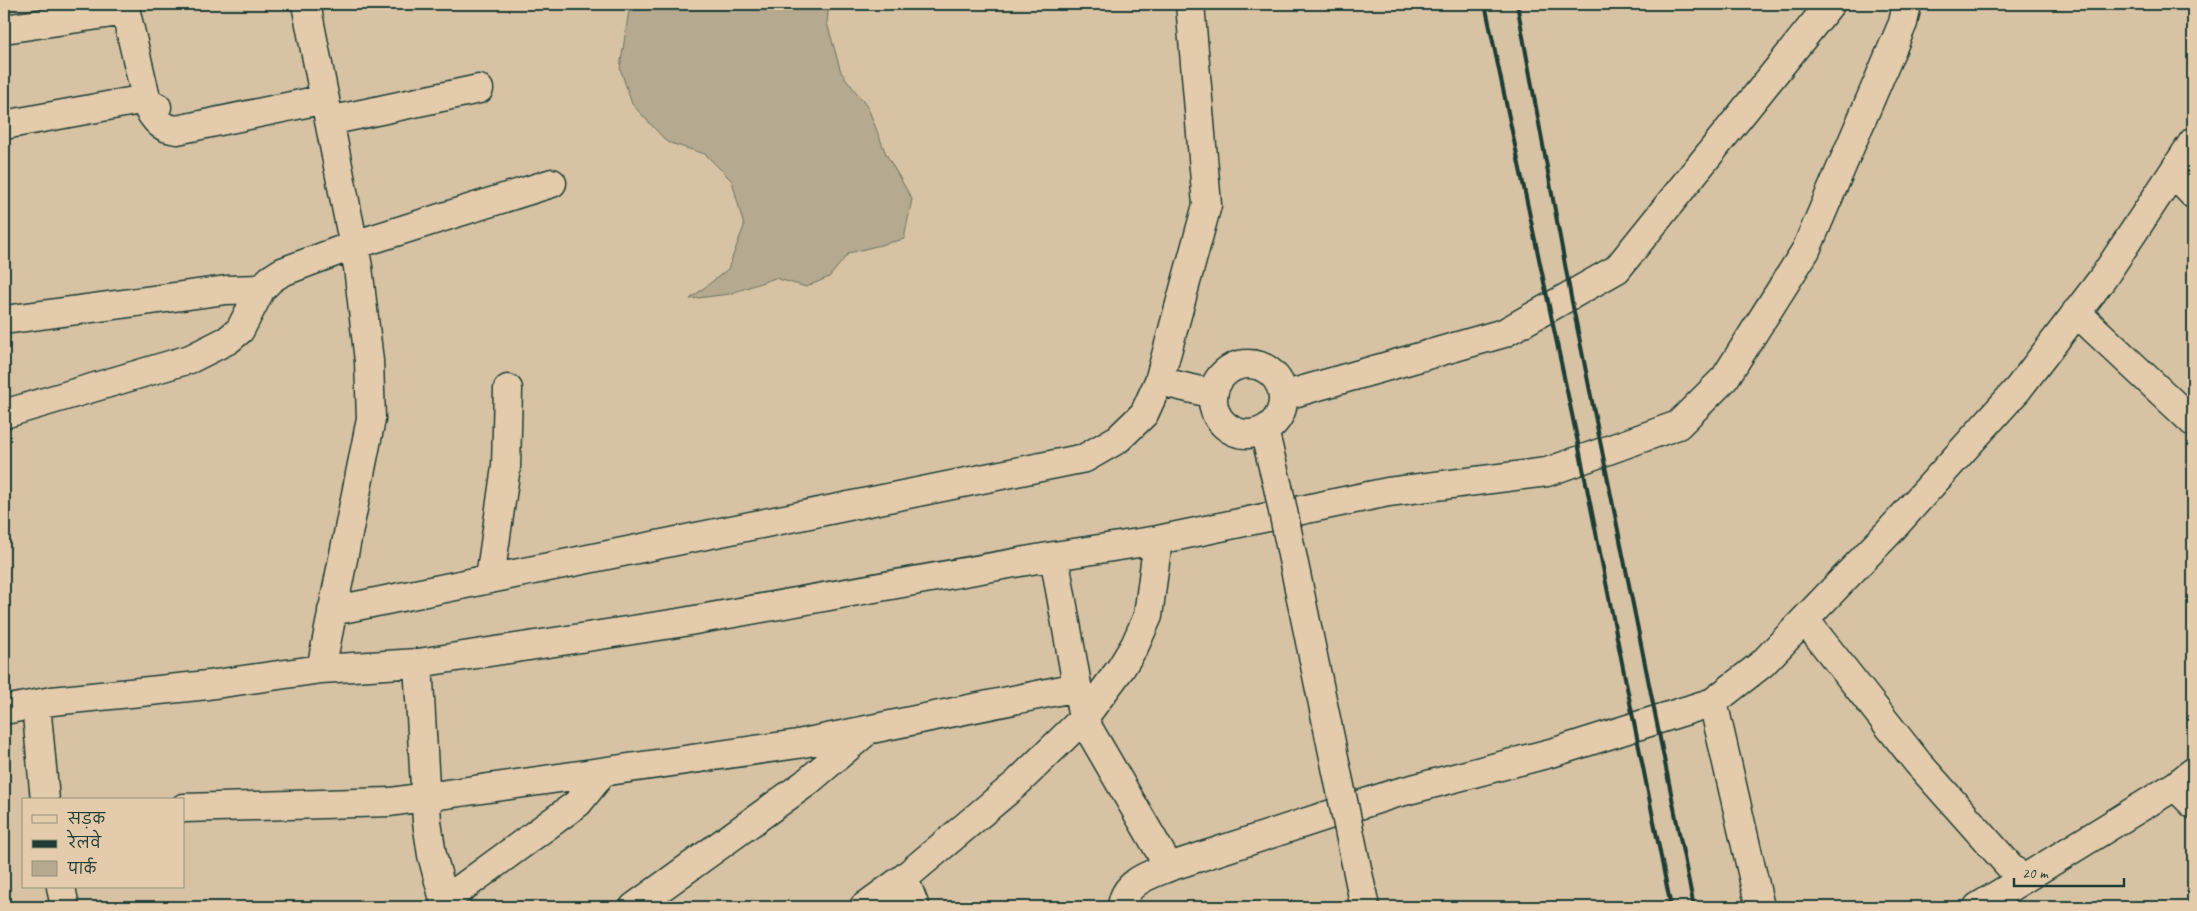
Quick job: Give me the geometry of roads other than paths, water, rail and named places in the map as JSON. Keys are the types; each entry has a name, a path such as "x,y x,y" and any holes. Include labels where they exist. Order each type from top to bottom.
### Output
{"street":[{"path":"306,4 354,245 369,361 371,419 321,669"},
{"path":"332,611 1085,458 1118,439 1144,414 1159,381 1207,205 1190,4"},
{"path":"1283,396 1504,334 1617,269 1830,4"},
{"path":"4,710 36,704 208,685 321,669 418,663 678,623 1054,556 1158,540 1388,492 1547,472 1678,425 1725,378 1806,250 1903,23 1907,4"},
{"path":"4,29 125,7 158,107 156,121 165,128 177,130 479,89"},
{"path":"4,125 140,100 158,107"},
{"path":"1122,907 1128,890 1140,879 1169,867 1393,794 1558,751 1713,702 1762,664 1805,620 1889,532 2018,389 2103,278 2193,142"},
{"path":"2173,173 2193,194"},
{"path":"4,414 190,359 228,340 240,330 261,289 282,272 354,245 552,183"},
{"path":"4,320 226,290 261,289"},
{"path":"2076,312 2193,422"},
{"path":"1250,364 1262,367 1272,373 1280,384 1283,396 1282,410 1275,421 1264,430 1250,434 1234,432 1222,422 1214,409 1213,394 1218,382 1226,372 1237,366 1250,364"},
{"path":"1159,381 1213,394"},
{"path":"490,578 506,467 508,389"},
{"path":"1264,430 1278,487 1365,907"},
{"path":"864,907 904,878 1016,784 1083,719 1121,668 1135,645 1148,616 1158,540"},
{"path":"1054,556 1083,719 1169,867"},
{"path":"1805,620 1918,763 2022,880"},
{"path":"418,663 427,822 432,855 445,904 578,803 603,772"},
{"path":"185,808 390,802 427,797 798,744 1077,687"},
{"path":"1713,702 1760,907"},
{"path":"36,704 45,798"},
{"path":"634,907 806,783 868,730"},
{"path":"1978,907 2022,880 2187,788"},
{"path":"1337,813 1355,907"},
{"path":"904,878 915,907"},
{"path":"60,888 64,907"}],"railway":[{"path":"1485,4 1577,438 1671,907"},
{"path":"1517,4 1571,297 1694,907"}]}
